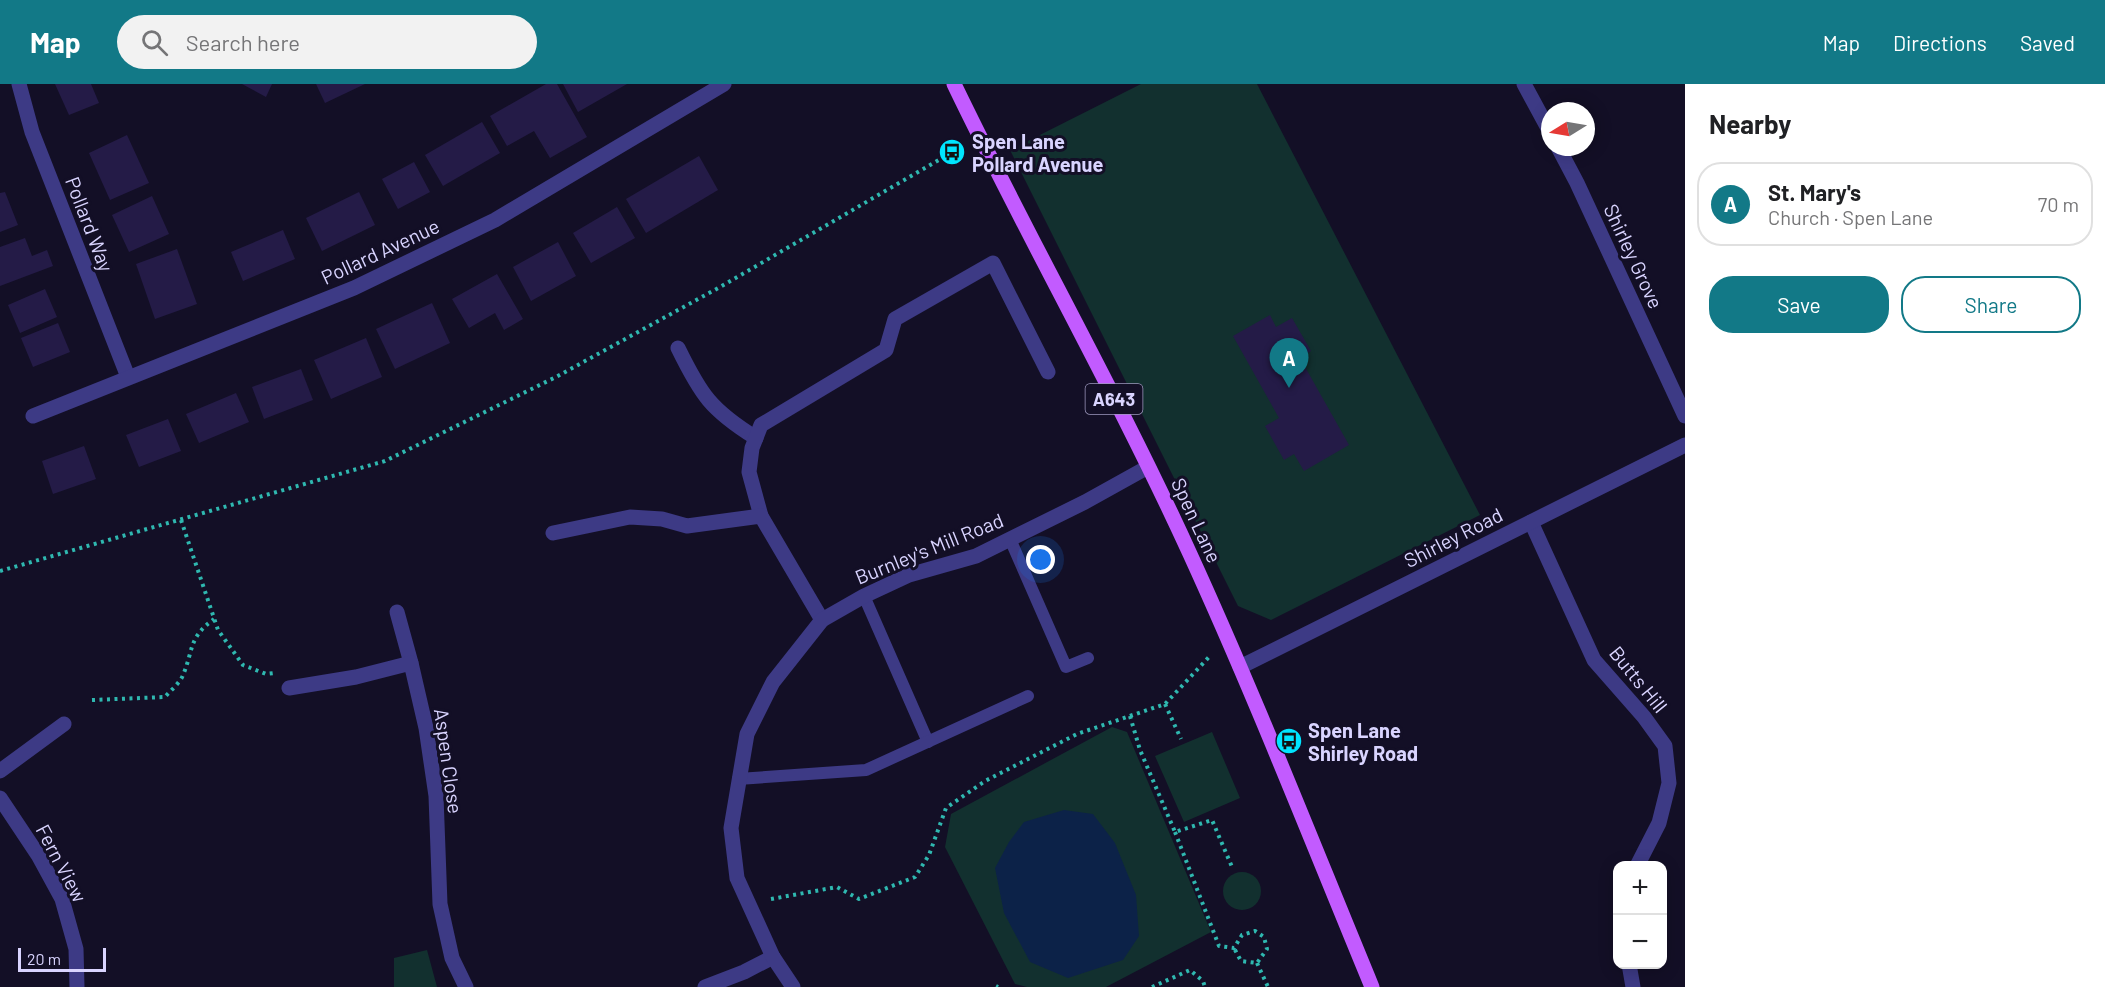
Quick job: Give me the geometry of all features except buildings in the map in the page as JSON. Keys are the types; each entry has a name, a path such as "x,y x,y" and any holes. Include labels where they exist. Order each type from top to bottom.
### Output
{"main road":[{"name":"Spen Lane","path":"954,84 1148,467 1240,667 1372,987"}],"street":[{"name":"Pollard Way","path":"19,84 32,132 128,377"},
{"name":"Pollard Avenue","path":"33,416 354,288 495,220 724,84"},
{"path":"1524,84 1541,115"},
{"name":"Shirley Grove","path":"1563,156 1685,416"},
{"path":"822,620 761,516 749,472 752,448 761,425 886,350 894,319 993,263 1048,372"},
{"path":"678,348 698,387 716,409 735,425 756,438"},
{"name":"Shirley Road","path":"1240,667 1685,445"},
{"name":"Burnley's Mill Road","path":"793,987 773,957 737,878 731,828 747,734 773,682 822,620 864,596 909,575 976,556 1086,502 1148,467"},
{"path":"553,533 630,517 662,519 687,526 761,516"},
{"name":"Butts Hill","path":"1531,522 1594,660 1644,717 1665,746 1669,783 1659,823 1640,861"},
{"name":"Aspen Close","path":"397,612 426,728 436,796 440,904 452,958 466,987"},
{"path":"289,688 356,677 411,663"},
{"path":"0,771 64,724"},
{"name":"Fern View","path":"0,798 38,855 62,899 76,950 77,987"},
{"path":"705,987 744,972 773,957"},
{"path":"1630,969 1633,987"}],"lane":[{"path":"1010,539 1066,667 1088,658"},
{"path":"864,596 928,742"},
{"path":"738,779 866,770 1028,696"}],"path":[{"path":"0,571 385,461 556,377 720,287 979,136"},
{"path":"181,520 218,630 243,665 266,674 276,672"},
{"path":"92,700 165,697 182,677 188,653 200,629 214,619"},
{"path":"748,903 837,887 859,899 915,877 929,855 946,808 985,781 1077,734 1165,704 1227,638"},
{"path":"1165,704 1181,739"},
{"path":"1130,716 1140,750 1175,832 1219,946 1234,948"},
{"path":"1175,832 1212,820 1232,867"},
{"path":"1234,948 1242,935 1255,932 1264,937 1267,949 1257,963"},
{"path":"1234,948 1241,961 1257,963"},
{"path":"1257,963 1268,987"},
{"path":"1152,987 1190,970 1203,981 1205,987"}],"green space":[{"path":"1141,84 1257,84 1480,515 1271,620 1238,606 1010,150"},
{"path":"1112,727 1127,732 1211,932 1106,987 1027,987 1015,984 945,847 951,814"},
{"path":"1212,732 1240,798 1184,822 1155,756"},
{"path":"1242,872 1256,877 1261,891 1256,905 1242,910 1228,905 1223,891 1228,877"},
{"path":"427,950 437,987 394,987 394,958"}],"water":[{"path":"1064,810 1093,814 1115,843 1136,895 1139,936 1123,960 1068,978 1030,962 1004,913 995,868 1009,842 1024,822"}],"place":[{"name":"Spen Lane Pollard Avenue","path":"952,152"},
{"name":"St. Mary's","path":"1289,388"},
{"name":"Spen Lane Shirley Road","path":"1289,741"}]}
